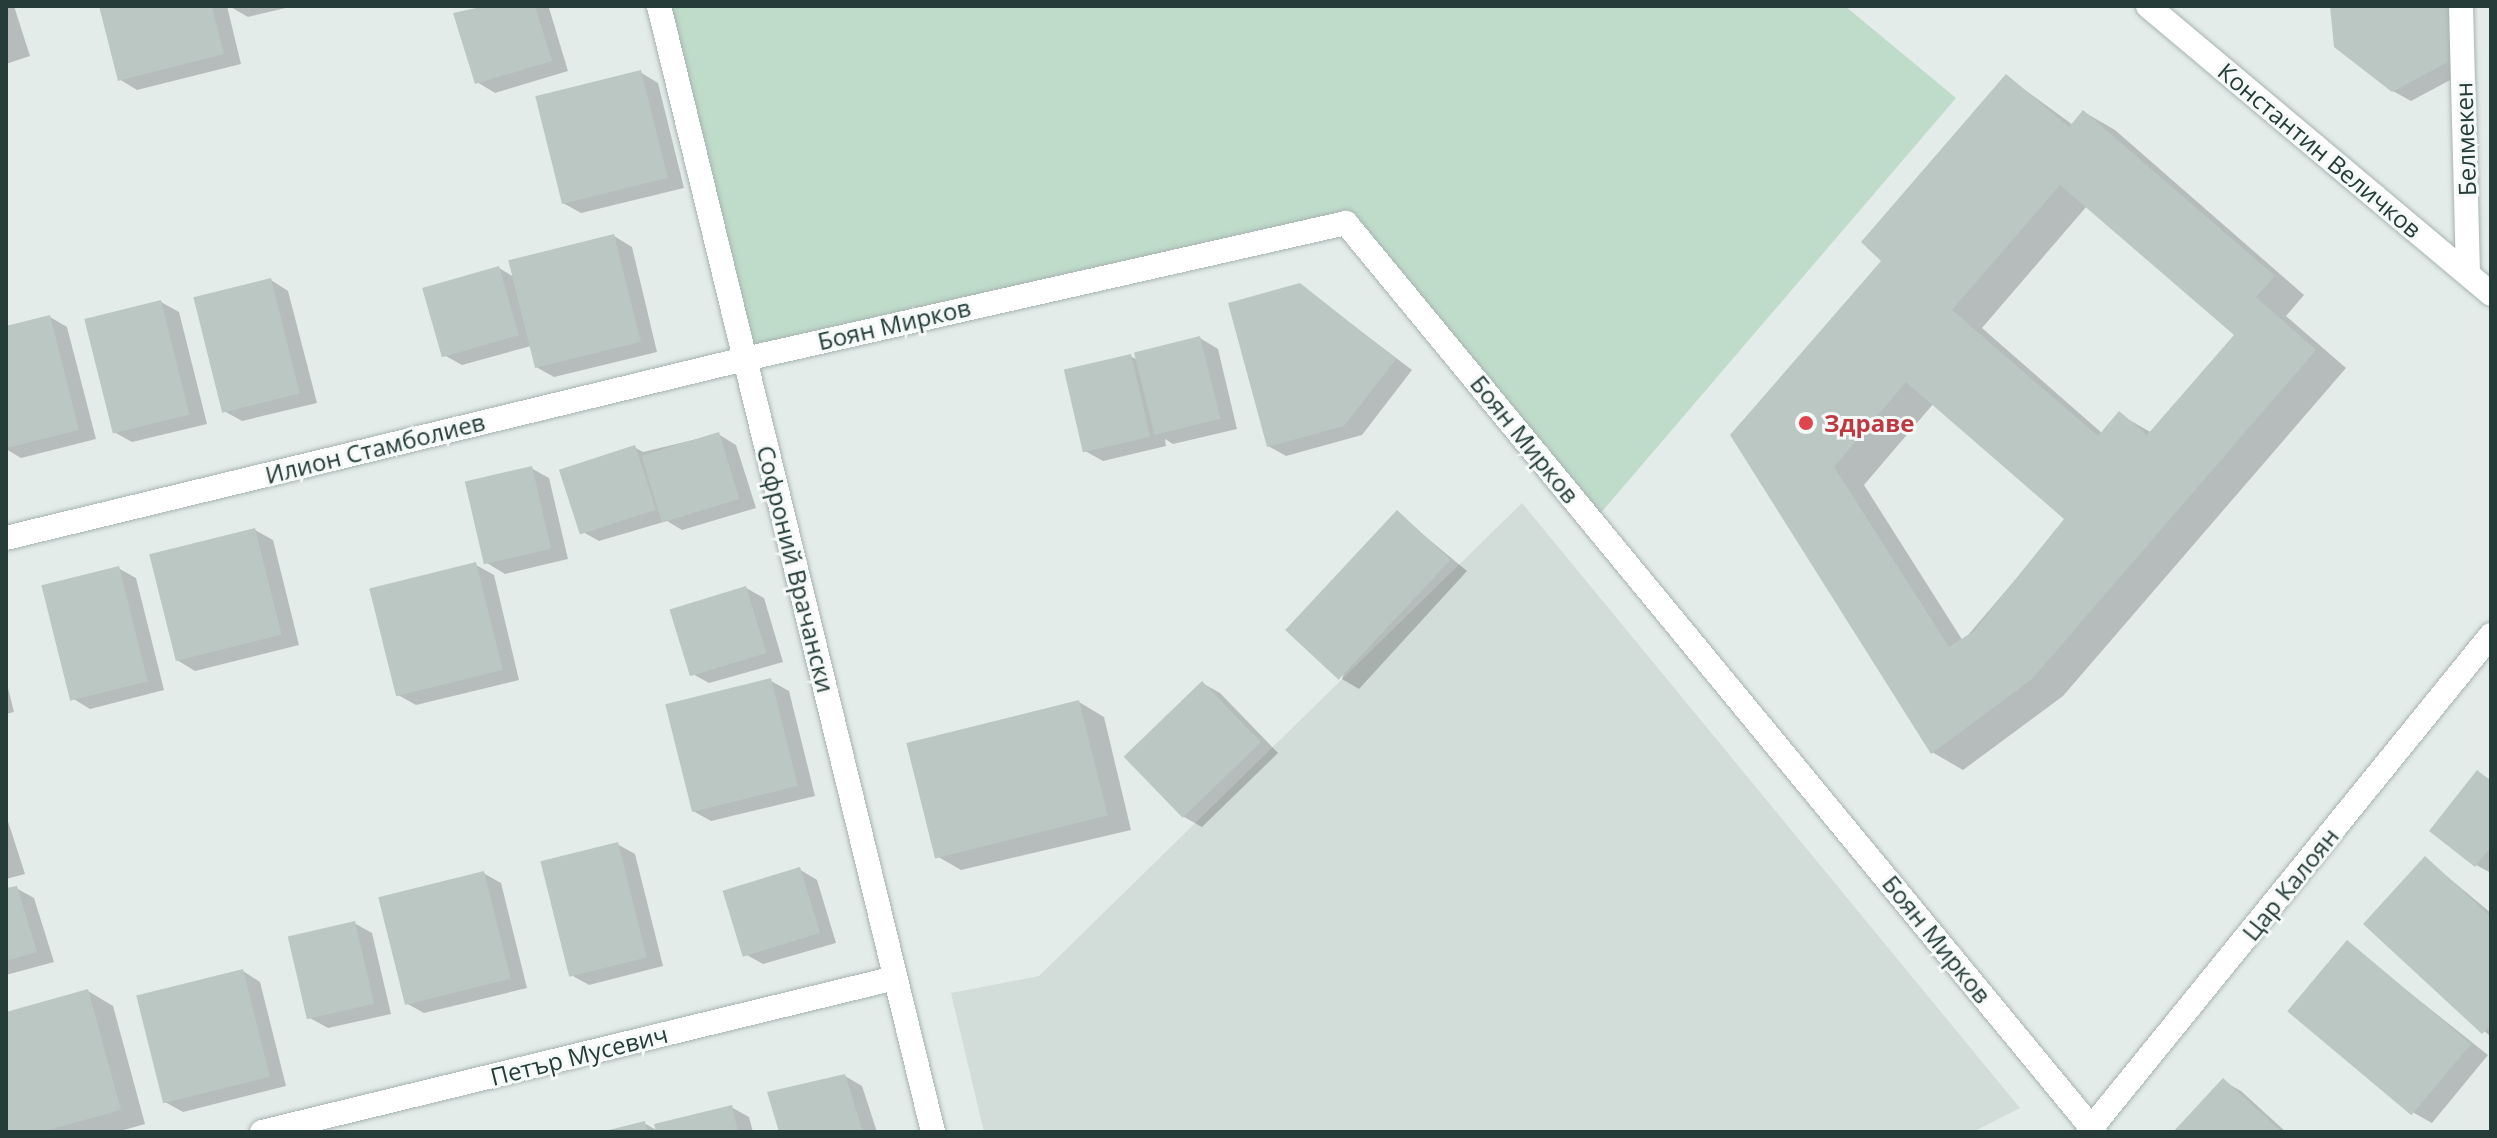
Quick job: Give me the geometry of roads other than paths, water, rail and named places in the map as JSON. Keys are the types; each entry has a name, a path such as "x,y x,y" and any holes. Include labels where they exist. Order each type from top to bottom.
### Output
{"street":[{"name":"Софроний Врачански","path":"659,6 933,1132"},
{"name":"Константин Величков","path":"2148,6 2491,294"},
{"name":"Белмекен","path":"2461,6 2468,273"},
{"name":"Боян Мирков","path":"745,359 1346,223 2092,1131"},
{"name":"Илион Стамболиев","path":"6,538 745,359"},
{"name":"Цар Калоян","path":"2092,1131 2491,635"},
{"name":"Петър Мусевич","path":"262,1132 895,978"}],"place":[{"name":"Здраве","path":"1806,423"}]}
